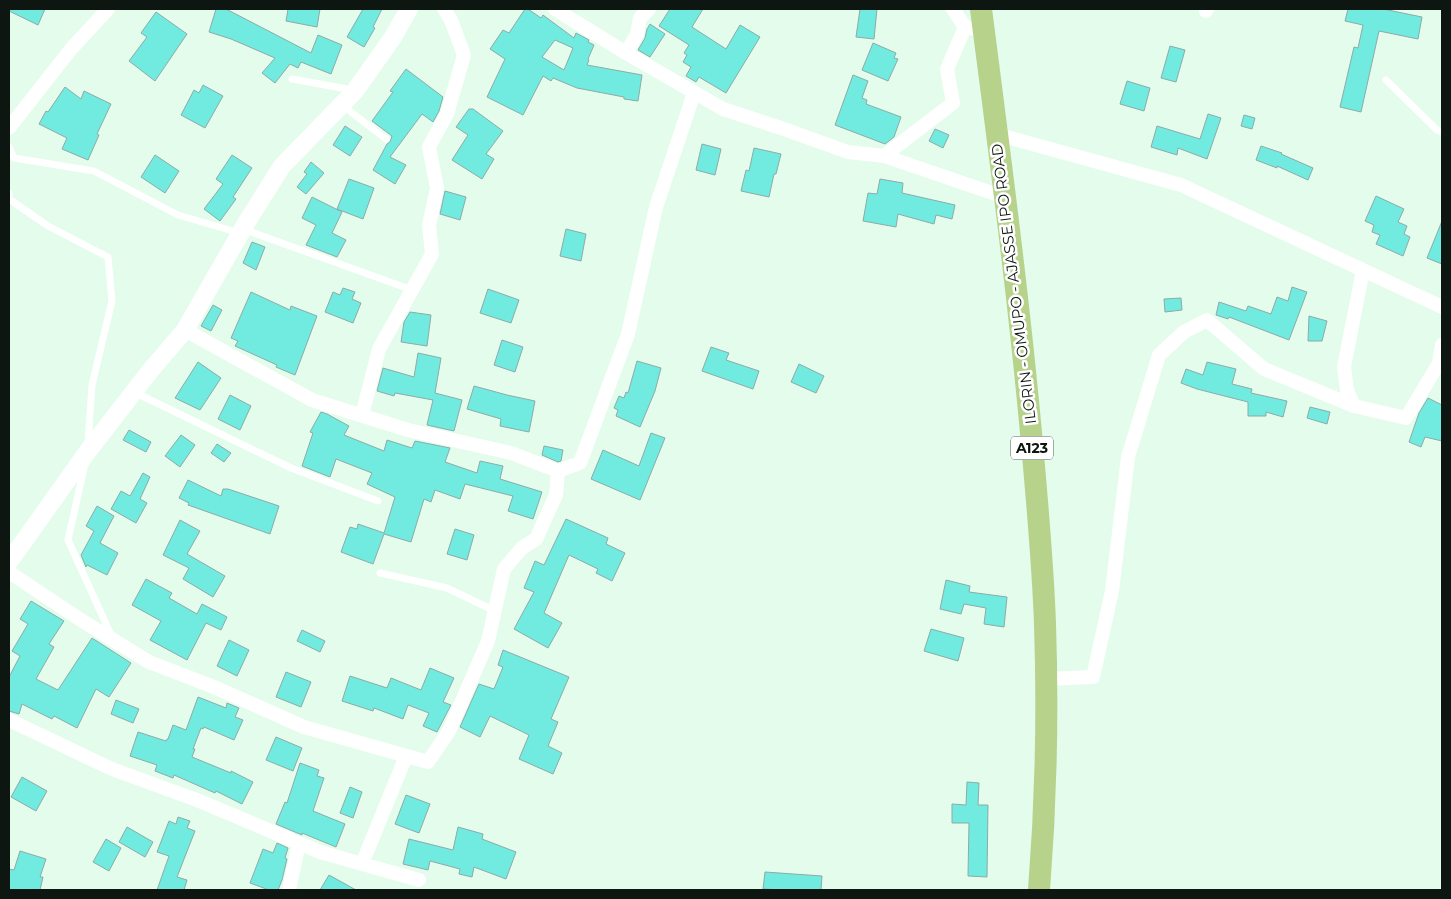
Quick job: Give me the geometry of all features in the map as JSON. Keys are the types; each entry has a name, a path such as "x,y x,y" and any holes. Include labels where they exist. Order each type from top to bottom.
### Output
{"highway":[{"name":"ILORIN - OMUPO - AJASSE IPO ROAD","path":"981,9 975,29 996,134 1004,197 1018,310 1041,555 1045,624 1046,765 1039,890"}],"street":[{"path":"9,128 71,49 108,9"},
{"path":"9,562 88,451 185,330 282,166 356,91 393,37 409,9"},
{"path":"362,415 379,348 432,254 429,224 437,188 429,147 446,114 464,55 451,20 444,9"},
{"path":"555,9 723,109 848,152 884,156 1004,197"},
{"path":"626,53 637,34 640,18 649,9"},
{"path":"884,156 953,103 947,69 975,29 953,9"},
{"path":"185,330 312,400 408,430 511,453 558,471 580,463 628,334 656,207 694,92"},
{"path":"996,134 1181,184 1442,307"},
{"path":"1354,406 1347,390 1344,367 1363,270"},
{"path":"1046,679 1093,677 1112,591 1128,457 1159,355 1184,332 1207,320 1264,369 1354,406 1406,418 1439,364 1442,345"},
{"path":"9,572 149,662 214,687 304,727 428,762 449,731 488,641 504,569 522,548 536,539 556,495 558,471"},
{"path":"9,720 112,769 197,800 320,852 418,880"},
{"path":"362,864 406,756"},
{"path":"289,890 299,843"}],"lane":[{"path":"292,79 356,91"},
{"path":"1386,80 1437,130 1442,132"},
{"path":"342,105 386,139"},
{"path":"9,147 14,158 94,171 178,215 242,231 412,290"},
{"path":"9,194 9,199 48,226 108,257 112,301 92,385 88,451 68,540 108,632 115,640"},
{"path":"134,392 290,468 378,501"},
{"path":"380,573 447,588 495,611"}],"building":[{"path":"9,9 45,9 38,25 9,11"},
{"path":"216,9 226,9 311,53 318,35 342,45 331,74 301,62 298,68 290,64 275,83 262,73 275,58 231,39 209,32"},
{"path":"288,9 320,9 317,27 286,21"},
{"path":"363,9 382,9 373,27 375,28 364,47 347,37"},
{"path":"525,9 541,18 543,15 574,38 576,33 594,45 587,65 642,75 638,101 577,88 553,78 551,81 543,76 523,115 487,97 505,59 490,49 503,30 509,33","holes":["555,40 573,48 564,70 542,57"]},
{"path":"670,9 703,9 692,27 726,49 740,25 760,37 726,93 699,77 696,82 686,76 691,67 683,62 687,55 684,53 689,45 659,26"},
{"path":"860,9 877,9 874,39 856,37"},
{"path":"1348,9 1383,9 1422,17 1418,39 1379,31 1361,112 1340,107 1354,47 1358,48 1363,25 1345,21"},
{"path":"156,12 187,34 155,81 129,61 147,37 141,33"},
{"path":"650,24 665,34 650,57 638,50"},
{"path":"873,43 896,53 894,58 898,59 888,81 862,70"},
{"path":"1170,46 1185,50 1176,82 1161,78"},
{"path":"406,69 443,97 433,122 422,114 390,157 406,165 395,184 373,170 392,136 372,121 393,92 390,91"},
{"path":"853,75 868,81 862,98 867,100 866,104 901,117 894,137 885,144 835,125"},
{"path":"1127,81 1150,88 1144,111 1120,104"},
{"path":"203,85 223,96 205,128 181,115 194,90 199,93"},
{"path":"65,87 81,99 84,91 111,104 97,134 99,135 88,160 62,149 67,138 39,124 46,111 48,112"},
{"path":"469,109 473,109 503,131 486,154 494,159 482,179 452,160 468,135 456,127"},
{"path":"1208,114 1221,118 1207,159 1178,148 1177,155 1151,147 1157,126 1200,139"},
{"path":"1244,115 1255,118 1252,129 1241,126"},
{"path":"345,126 362,137 350,156 333,145"},
{"path":"935,129 949,135 943,148 929,141"},
{"path":"702,144 721,149 715,175 696,170"},
{"path":"1261,146 1282,153 1313,168 1308,180 1277,166 1277,168 1256,160"},
{"path":"754,148 781,154 769,197 741,191 746,170 749,171"},
{"path":"155,155 179,171 165,193 141,177"},
{"path":"232,155 252,168 233,197 236,199 220,221 204,209 223,184 216,179"},
{"path":"311,162 324,173 306,194 297,187 307,174 304,172"},
{"path":"349,179 374,188 363,219 337,209"},
{"path":"880,179 903,183 902,193 955,205 952,219 936,215 934,224 898,214 896,227 863,221 868,193 877,194"},
{"path":"445,191 466,197 460,220 440,214"},
{"path":"1376,196 1404,209 1398,222 1407,226 1404,234 1410,237 1403,256 1376,244 1380,235 1372,232 1374,225 1365,221"},
{"path":"312,197 342,212 332,233 346,240 337,257 306,245 316,225 302,218"},
{"path":"1442,221 1442,264 1427,258"},
{"path":"566,229 586,234 581,261 560,256"},
{"path":"252,242 265,247 256,270 243,263"},
{"path":"1292,287 1307,292 1289,340 1229,317 1228,319 1216,315 1219,302 1246,311 1248,306 1271,314 1277,297 1288,301"},
{"path":"343,288 355,292 352,299 361,303 353,323 325,312 333,292 340,295"},
{"path":"488,289 519,300 511,323 480,313"},
{"path":"251,292 290,310 291,306 317,316 295,375 235,346 238,341 231,338"},
{"path":"1181,298 1182,310 1165,312 1164,299"},
{"path":"213,305 222,310 211,331 201,326"},
{"path":"410,312 431,315 427,346 401,342 404,322"},
{"path":"1309,316 1327,321 1322,341 1308,341"},
{"path":"502,340 523,347 515,372 494,365"},
{"path":"711,347 729,353 726,360 759,371 753,389 702,371"},
{"path":"418,353 441,358 435,393 462,400 454,431 427,425 433,400 395,393 394,396 377,391 383,368 414,377"},
{"path":"637,361 661,368 655,391 640,427 616,416 618,410 614,408 619,396 624,398 626,392 628,393"},
{"path":"198,362 221,378 200,410 175,398"},
{"path":"1207,362 1236,369 1232,384 1252,389 1251,393 1287,401 1283,417 1266,412 1266,416 1248,416 1248,402 1181,383 1186,369 1203,375"},
{"path":"799,364 824,376 816,393 791,382"},
{"path":"474,386 535,401 529,432 500,426 501,419 467,409"},
{"path":"230,395 251,406 240,430 218,419"},
{"path":"1428,398 1442,405 1442,441 1425,437 1421,447 1409,442 1419,413"},
{"path":"1310,407 1330,412 1327,424 1307,418"},
{"path":"321,412 349,426 344,435 384,451 387,440 412,448 415,441 450,448 445,462 477,473 480,461 503,466 500,479 542,492 533,519 508,511 513,496 465,484 460,499 435,490 431,502 424,499 411,542 384,534 373,564 341,552 350,527 357,529 358,524 384,533 395,497 367,484 372,473 336,459 330,477 302,466 313,433 310,432"},
{"path":"129,430 151,442 146,452 123,440"},
{"path":"651,433 665,438 640,500 591,479 603,450 639,466"},
{"path":"181,435 195,445 180,467 165,456"},
{"path":"217,444 231,453 224,462 211,453"},
{"path":"544,446 563,450 561,461 558,462 542,455"},
{"path":"143,473 150,477 140,499 147,503 136,523 111,509 121,491 130,496"},
{"path":"188,480 221,496 223,489 228,489 279,506 270,534 188,505 189,503 179,498"},
{"path":"97,506 114,516 100,543 118,553 107,575 87,565 86,567 81,555 94,531 86,526"},
{"path":"566,519 608,538 606,544 625,553 612,581 596,573 598,569 569,555 544,613 562,623 548,648 514,629 534,592 524,588 535,561 544,565"},
{"path":"180,520 200,531 187,554 225,576 213,597 183,579 189,568 163,555"},
{"path":"455,529 474,535 467,560 447,554"},
{"path":"146,579 172,593 169,598 197,614 202,604 227,617 221,630 206,623 187,660 150,640 161,621 132,605"},
{"path":"946,580 970,586 969,592 1007,597 1004,627 984,624 986,608 964,604 961,614 940,609"},
{"path":"31,601 64,621 49,644 54,647 36,679 58,690 92,638 131,663 109,697 96,689 77,728 54,716 52,719 22,704 19,714 9,711 9,677 20,656 12,651 28,624 20,619"},
{"path":"931,629 964,638 958,661 924,651"},
{"path":"302,630 325,641 320,652 297,641"},
{"path":"229,640 249,650 237,676 217,666"},
{"path":"503,650 569,677 551,719 558,722 548,746 562,753 553,774 519,759 529,735 490,716 480,737 460,727 479,684 494,689 503,667 498,665"},
{"path":"430,668 454,678 443,702 451,705 437,732 423,726 429,713 408,705 403,719 374,708 373,711 342,701 350,676 387,688 391,678 421,690"},
{"path":"286,672 311,682 301,707 276,697"},
{"path":"198,697 226,708 227,703 239,708 235,717 243,720 234,740 204,727 203,729 201,728 192,757 231,773 231,771 253,782 242,804 216,791 215,793 174,775 173,778 155,771 157,765 130,756 138,732 166,741 173,725 186,730"},
{"path":"116,700 139,709 133,723 111,714"},
{"path":"276,737 302,748 293,771 266,760"},
{"path":"300,763 319,770 317,776 324,778 313,811 345,824 336,847 276,824 285,802 287,803"},
{"path":"22,777 47,791 36,811 11,797"},
{"path":"967,782 979,783 978,805 988,805 987,877 968,876 969,823 952,823 952,804 966,805"},
{"path":"350,787 362,792 353,818 340,813"},
{"path":"406,795 430,804 419,833 395,824"},
{"path":"178,817 190,821 187,828 195,831 177,877 187,880 184,890 157,890 169,856 157,852 169,821 176,824"},
{"path":"127,827 153,842 145,857 119,842"},
{"path":"458,827 483,834 482,839 516,852 506,879 474,867 472,877 459,874 460,869 430,861 428,870 403,864 409,839 453,850"},
{"path":"106,839 121,848 109,871 93,862"},
{"path":"277,843 288,848 282,880 278,890 269,890 250,883 263,849 273,853"},
{"path":"20,851 46,859 40,877 43,877 40,890 9,890 9,869 14,870"},
{"path":"765,872 822,876 821,890 763,889"},
{"path":"329,875 356,890 320,890"}]}
